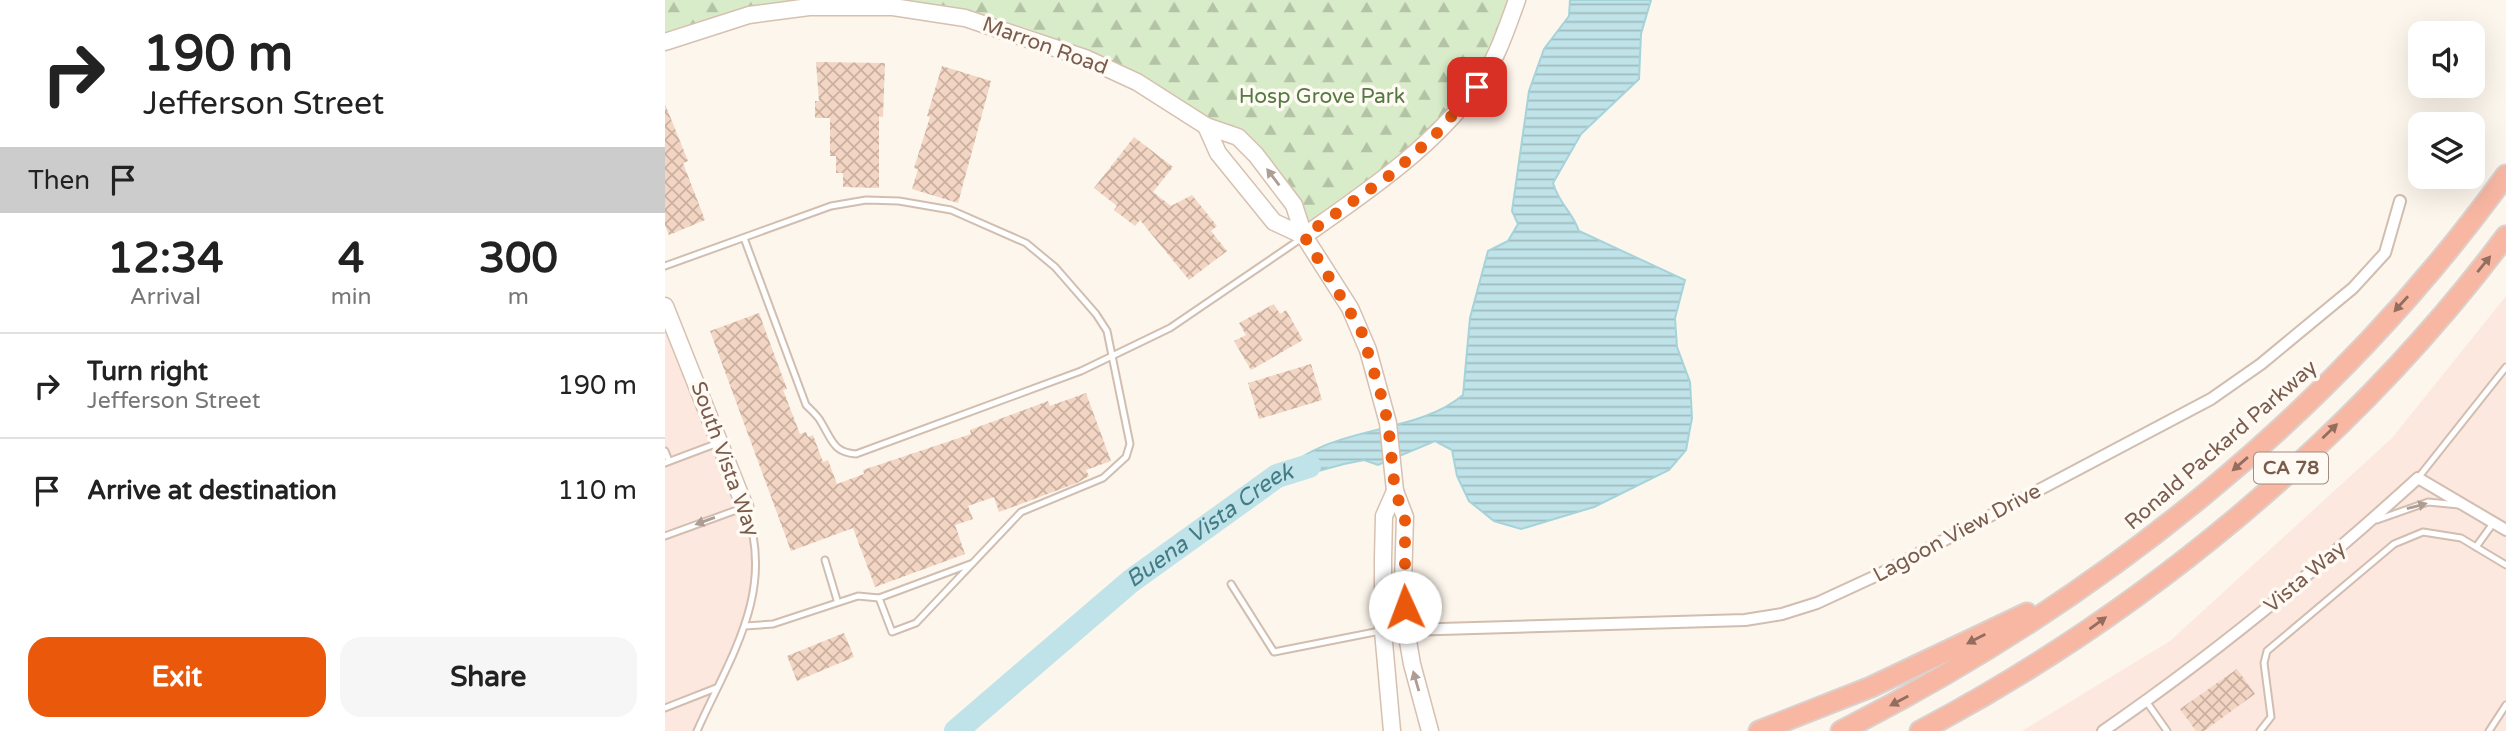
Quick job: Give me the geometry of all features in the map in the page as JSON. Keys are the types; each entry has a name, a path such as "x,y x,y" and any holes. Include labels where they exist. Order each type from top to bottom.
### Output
{"highway":[{"name":"Ronald Packard Parkway","path":"1841,731 1942,678 2103,575 2185,513 2294,417 2404,300 2506,175"},
{"name":"CA 78","path":"1920,731 2042,662 2144,589 2269,489 2428,332 2506,236"},
{"path":"1759,731 1945,654 2103,575"},
{"path":"1945,731 2042,662"}],"main road":[{"path":"1206,125 1218,153 1274,222 1304,236 1393,173 1436,134 1477,87 1501,44 1517,0"},
{"name":"Marron Road","path":"665,43 749,15 809,7 893,7 943,14 998,26 1085,58 1137,82 1206,125 1238,138 1256,155 1294,205 1304,236 1361,330 1388,423 1395,491"},
{"name":"South Vista Way","path":"665,306 745,507"},
{"path":"1395,491 1405,517 1403,583 1406,631 1430,731"},
{"path":"1392,731 1383,631 1384,516 1395,491"}],"street":[{"name":"Lagoon View Drive","path":"1406,631 1745,621 1817,603 1882,573 2211,399 2251,371 2353,288 2385,253 2400,201"},
{"path":"2418,478 2506,530"},
{"name":"Vista Way","path":"2103,731 2294,588 2418,478"}],"lane":[{"path":"665,266 824,208 866,200 924,204 951,210 1026,243 1055,267 1096,314 1107,331 1130,444 1126,457 1103,478 1021,512 916,623 892,632 879,598"},
{"path":"744,237 806,405 821,421 828,438 837,449 856,454 1081,371 1170,328 1304,236"},
{"path":"2418,478 2506,367"},
{"path":"665,451 667,462 720,443"},
{"path":"2368,524 2428,502 2469,507"},
{"path":"665,536 745,507"},
{"name":"South Vista Way","path":"697,731 750,615 758,565 754,531 745,507"},
{"path":"2476,547 2494,522"},
{"path":"2260,731 2271,717 2264,663 2267,651 2394,544 2423,532 2461,538 2506,565"},
{"path":"825,560 837,600"},
{"path":"745,626 773,624 837,600 858,596 879,598 973,563"},
{"path":"1231,584 1274,652 1383,631"},
{"path":"665,708 716,688"},
{"path":"2146,701 2167,731"},
{"path":"2489,731 2506,705"}],"shaded area":[{"path":"2506,296 2506,731 2022,731 2170,641 2392,438"},
{"path":"665,305 751,522 757,566 751,612 697,731 665,731"}],"green space":[{"name":"Hosp Grove Park","path":"665,0 1509,0 1488,55 1451,107 1383,171 1306,226 1233,139 1142,77 1025,28 924,4 859,1 665,39"}],"water":[{"path":"1570,0 1651,0 1641,34 1639,79 1581,134 1553,183 1579,231 1685,280 1675,318 1677,347 1690,382 1692,418 1686,450 1669,470 1594,507 1521,529 1494,521 1469,501 1457,476 1452,450 1435,441 1378,465 1364,460 1286,480 1277,476 1322,446 1421,418 1463,395 1470,318 1488,251 1508,241 1518,224 1512,211 1529,91 1544,49 1569,16"}],"building":[{"path":"816,62 885,63 883,117 879,116 879,188 843,187 843,173 836,173 836,156 830,156 830,118 815,118 815,101 819,101"},
{"path":"942,66 991,81 958,203 912,189 918,169 914,168"},
{"path":"665,104 688,161 683,163 705,220 669,235 665,225"},
{"path":"1134,137 1173,167 1153,192 1171,206 1192,195 1217,226 1211,231 1227,251 1189,280 1140,220 1135,226 1114,210 1117,206 1094,188"},
{"path":"1274,304 1280,314 1286,310 1303,340 1251,370 1234,341 1246,335 1239,323"},
{"path":"759,313 787,389 783,390 800,434 806,432 808,437 813,435 823,462 828,460 837,484 864,474 863,470 971,434 970,430 1048,401 1050,406 1086,393 1111,461 1086,470 1089,476 1077,483 999,512 994,497 968,506 973,519 955,525 965,554 875,587 853,528 791,551 710,331"},
{"path":"1311,364 1322,400 1259,419 1248,383"},
{"path":"844,633 854,657 797,681 787,656"},
{"path":"2237,669 2255,694 2204,731 2196,731 2180,709"}],"waterway":[{"name":"Buena Vista Creek","path":"956,731 1131,581 1277,476 1309,466"}],"route":[{"path":"1405,607 1405,517 1395,491 1388,423 1381,395 1361,330 1304,236 1393,173 1436,134 1477,87"}]}
